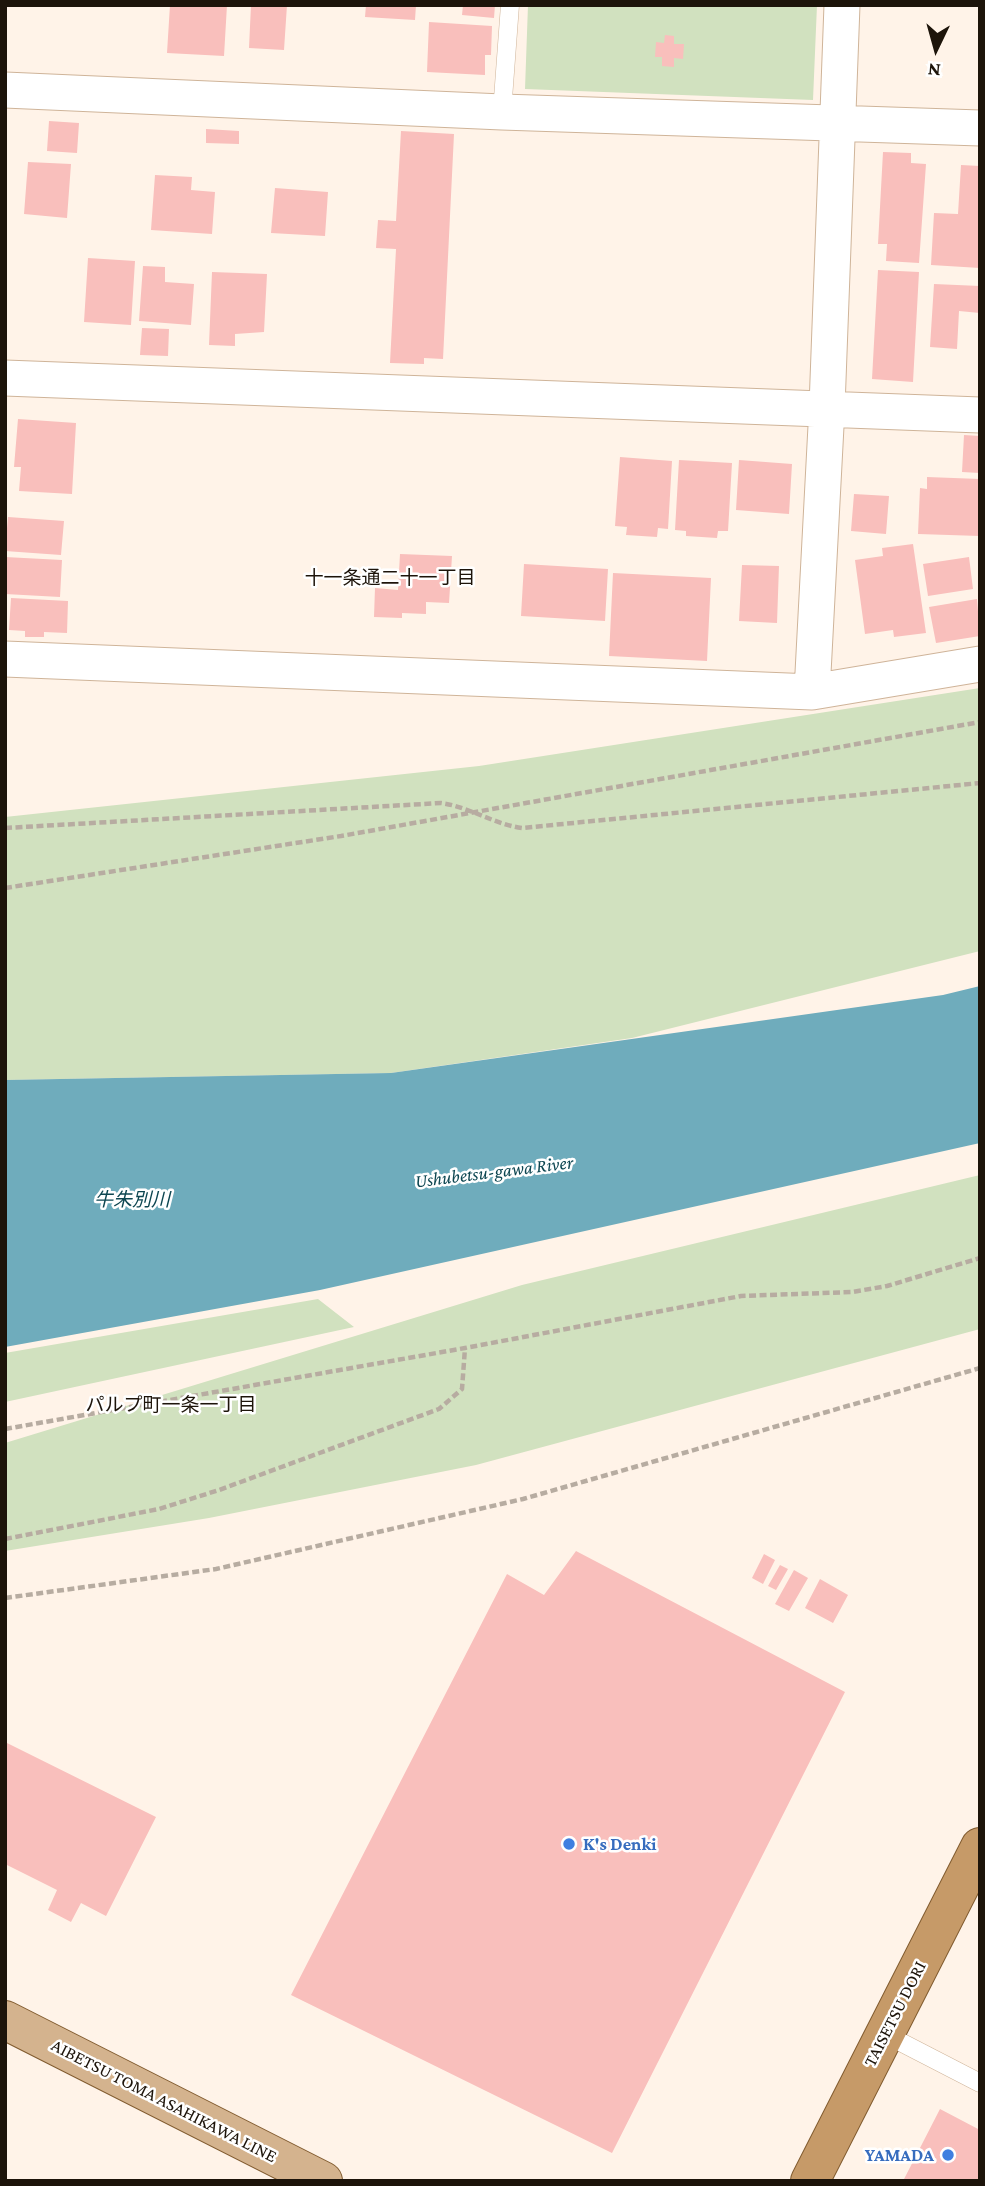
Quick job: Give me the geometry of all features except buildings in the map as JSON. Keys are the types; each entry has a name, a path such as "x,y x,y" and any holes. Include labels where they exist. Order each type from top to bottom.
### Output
{"highway":[{"name":"TAISETSU DORI","path":"810,2181 980,1847"}],"main road":[{"name":"AIBETSU TOMA ASAHIKAWA LINE","path":"5,2021 323,2181"}],"street":[{"path":"811,692 827,407 842,5"},
{"path":"5,90 502,112 980,128"},
{"path":"5,379 827,407 980,415"},
{"path":"5,659 811,692 980,664"}],"lane":[{"path":"502,112 510,5"},
{"path":"885,2034 980,2082"}],"path":[{"path":"5,888 341,836 980,722"},
{"path":"5,828 428,803 453,804 475,811 495,822 522,828 980,783"},
{"path":"5,1429 741,1296 852,1292 887,1286 980,1258"},
{"path":"5,1539 159,1509 219,1490 439,1409 462,1389 465,1348"},
{"path":"5,1598 216,1569 509,1502 980,1368"}],"green space":[{"path":"528,5 817,5 813,100 525,89"},
{"path":"980,688 980,951 632,1038 391,1073 5,1080 5,817 479,766"},
{"path":"980,1175 980,1329 476,1465 209,1518 5,1551 5,1443 522,1285"},
{"path":"318,1299 354,1327 5,1402 5,1353"}],"water":[{"name":"牛朱別川","path":"980,986 980,1143 320,1290 5,1347 5,1080 391,1073 943,995"}],"place":[{"name":"K's Denki","path":"569,1844"},
{"name":"YAMADA","path":"948,2155"}],"district":[{"name":"十一条通二十一丁目","path":"390,578"},
{"name":"パルプ町一条一丁目","path":"171,1405"}],"water label":[{"name":"Ushubetsu-gawa River","path":"494,1172"}]}
